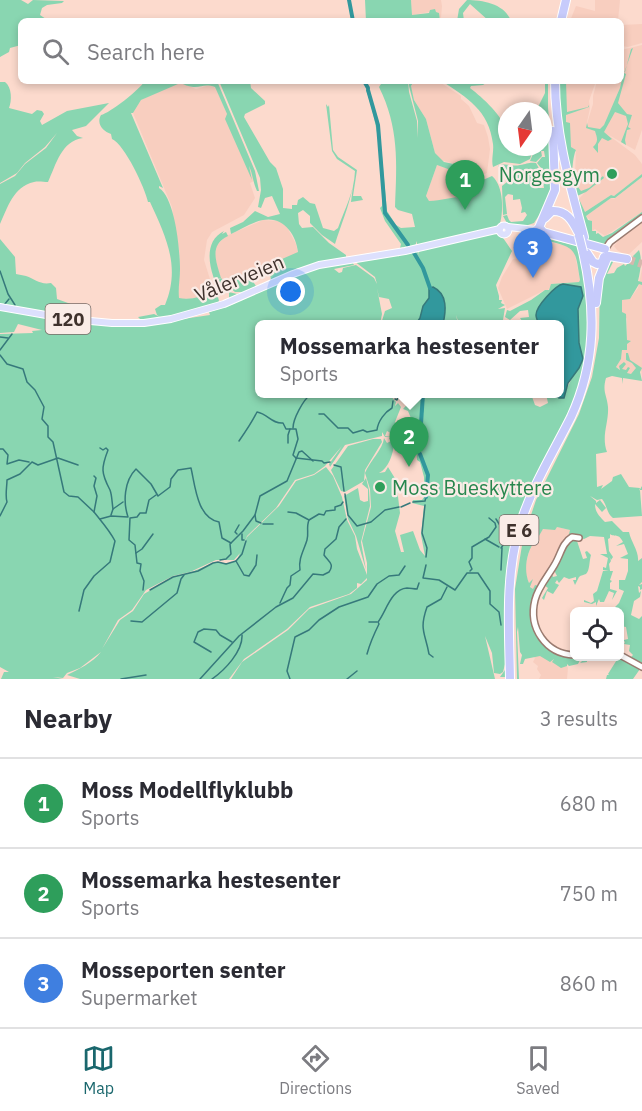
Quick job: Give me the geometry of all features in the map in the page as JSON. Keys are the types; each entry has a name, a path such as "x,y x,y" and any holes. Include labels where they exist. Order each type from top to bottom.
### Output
{"highway":[{"path":"557,18 561,0"},
{"path":"562,18 566,0"},
{"name":"E 6","path":"539,232 555,190 553,84"},
{"name":"E 6","path":"553,84 560,147 580,235"},
{"name":"E 6","path":"553,131 596,303"},
{"path":"539,232 547,215 556,211 569,218 580,235"},
{"name":"Vålerveien","path":"539,232 607,252"},
{"path":"585,252 597,264 603,262 607,252 623,258"},
{"name":"E 6","path":"556,450 579,398 590,353 592,302 585,252"},
{"name":"E 6","path":"515,679 509,581 520,525 536,485 580,407 591,375 596,338 599,278 607,252"},
{"name":"E 6","path":"510,679 511,619"}],"main road":[{"name":"Vålerveien","path":"0,308 86,321 126,324 157,322 189,316 229,302 309,268 419,248 487,232 504,230 539,232"},
{"path":"221,298 229,302"}],"street":[{"path":"607,252 612,241 642,218"},
{"path":"570,654 556,651 543,641 536,629 534,606 538,593 565,543 571,537 579,538"},
{"path":"624,657 642,667"}],"shaded area":[{"path":"411,0 441,0 441,18 430,12 412,15"},
{"path":"595,0 620,0 618,18 571,18 576,6 595,11"},
{"path":"642,24 642,43 624,46 624,25"},
{"path":"642,45 642,130 635,150 607,134 635,155 642,164 642,174 614,196 611,195 585,212 579,199 586,191 580,191 578,187 575,174 576,150 571,147 565,122 566,84 595,84 589,101 586,127 596,84 624,84 624,49"},
{"path":"175,84 184,84 196,89 210,85 216,88 254,178 254,181 250,183 255,198 244,215 212,232 207,240 204,260 214,292 197,298 181,299 178,297 180,257 172,207 133,113 141,100"},
{"path":"412,84 443,84 461,96 477,123 484,125 490,149 487,173 476,175 469,173 463,166 440,160 435,153 426,119 414,100"},
{"path":"437,165 473,181 474,178 478,180 475,193 471,197 461,196 429,202 426,196"},
{"path":"642,177 642,212 605,236 595,229 592,231 592,222 586,216 611,198 614,199"},
{"path":"263,220 280,221 287,227 298,253 227,283 221,278 218,270 215,256 216,246 226,236"},
{"path":"642,220 642,242 627,256 617,250 614,246 619,240"},
{"path":"544,241 568,246 574,250 579,282 552,284 548,290 507,309 498,288 502,277 513,259 531,257"},
{"path":"642,269 642,378 641,370 632,376 616,367 621,359 622,350 625,350 627,340 627,319 622,312 622,299 630,299 638,288"},
{"path":"557,527 570,530 570,534 538,590 532,589 525,567 531,545 543,529"},
{"path":"535,649 548,658 563,659 568,668 567,679 539,679 541,675 537,669 538,666 533,662"}],"green space":[{"path":"0,0 21,0 28,4 33,0 64,1 42,8 40,15 44,18 18,18 18,46 10,48 9,52 0,57"},
{"path":"365,0 411,0 412,15 429,13 430,10 435,9 440,18 425,18 366,18"},
{"path":"467,0 486,2 499,7 510,18 486,18 470,4 463,13 464,18 458,18 459,9"},
{"path":"0,82 5,82 9,87 11,98 9,108 32,114 37,110 42,111 44,114 40,121 42,125 67,111 109,103 86,126 72,130 77,136 83,138 69,144 64,149 48,182 34,182 16,193 0,224 0,184 15,176 25,164 46,148 57,133 45,147 25,163 17,173 0,183"},
{"path":"142,84 178,84 141,100 131,113 163,188 159,186 159,188 169,202 173,213 179,249 179,298 205,295 213,292 212,287 215,285 219,301 215,306 183,316 142,321 138,317 154,314 160,317 155,309 165,305 172,278 170,252 134,168 123,149 112,139 111,134 103,129 99,121 101,115"},
{"path":"184,84 218,84 255,171 259,191 257,191 249,166 252,180 225,119 227,114 215,87"},
{"path":"220,84 250,84 251,88 265,101 265,104 245,114 244,117 270,162 276,168 283,189 283,208 292,209 292,205 297,205 298,200 303,197 315,204 323,228 334,231 338,228 351,193 335,244 310,223 310,216 303,210 298,213 299,224 302,228 313,227 329,243 346,255 346,258 296,269 271,280 269,269 265,269 250,277 256,286 268,281 229,299 229,292 237,294 243,292 235,292 223,282 220,284 223,288 217,283 221,294 211,269 210,260 212,243 224,231 222,234 226,232 228,236 218,244 216,254 221,278 227,283 298,252 297,245 287,228 270,219 250,224 231,234 230,228 243,222 255,211 268,217 280,214 272,196 265,198 261,208 258,207 261,190 260,178"},
{"path":"381,84 408,84 417,121 418,138 418,121 409,86 412,84 414,100 426,119 435,153 444,162 463,166 474,178 472,181 463,180 459,173 437,165 426,196 429,201 471,197 475,193 476,183 492,176 499,186 502,200 499,227 417,247 417,241 415,246 411,246 416,247 397,251 410,248 410,246 400,248 401,244 385,221 380,208 382,206 382,178 379,147 366,90 369,90 379,123 387,211 396,225 401,228 415,227 412,214 395,207 396,175 393,131 386,102 379,87"},
{"path":"446,84 484,84 470,88 498,116 498,156 531,156 530,159 520,164 504,162 493,167 491,132 487,122 475,106"},
{"path":"545,84 548,84 548,102 540,102 545,93"},
{"path":"557,84 566,84 567,112 588,107 588,105 589,107 566,115 566,122 570,123 571,147 576,150 573,184 575,173 581,191 589,188 603,176 604,178 586,192 577,196 579,206 579,199 585,212 611,195 614,196 642,174 642,177 615,198 611,198 586,216 592,221 592,231 596,231 596,234 603,237 642,212 642,215 603,246 588,241 563,149"},
{"path":"621,84 623,84 618,103 627,114 632,115 628,127 631,129 627,130 625,140 626,145 621,142 628,124 626,116 615,112 604,132 612,139 608,141 602,138 598,144 598,153 593,147 597,141 595,131 586,128 587,123 588,127 600,129 604,125"},
{"path":"326,104 328,107 329,105 333,150 338,157 357,170 353,196 361,196 363,200 351,202 355,171 337,159 332,151"},
{"path":"552,149 555,179 549,200 534,223 527,227 508,225 503,216 507,215 511,222 523,221 527,215 525,212 521,213 520,199 513,200 513,195 508,194 505,197 507,214 503,215 502,186 507,182 512,185 509,181 511,176 498,166 536,163 541,172 539,188 544,188 541,168 537,163 545,157 552,156"},
{"path":"532,156 542,156 536,162 530,161"},
{"path":"488,233 501,235 512,251 496,285 499,300 502,300 501,303 505,305 498,309 505,308 503,320 458,320 456,315 457,320 382,320 385,311 392,308 389,299 379,297 377,288 382,314 381,320 255,320 255,398 392,398 396,402 395,406 398,403 401,407 395,422 394,435 387,431 385,436 391,436 385,437 382,432 382,436 345,445 330,467 329,464 342,446 325,466 314,474 295,480 276,508 247,536 244,543 247,537 279,506 296,481 314,475 326,467 333,476 342,497 347,520 355,536 357,549 367,575 362,541 371,507 370,489 365,473 384,438 387,443 391,441 389,438 393,437 394,446 391,457 386,467 379,473 385,472 388,467 396,480 400,513 395,531 401,552 404,552 400,535 413,531 420,550 425,556 421,535 424,506 412,503 413,500 422,500 424,497 424,477 420,462 417,460 415,428 408,411 403,409 413,398 532,398 535,405 540,407 548,403 547,398 564,398 574,374 579,341 576,313 580,305 549,320 521,320 520,318 529,317 528,310 520,311 510,320 505,317 507,310 510,311 545,290 549,290 551,284 579,282 576,257 573,252 548,239 579,246 589,293 590,343 577,398 516,532 507,677 500,677 505,670 506,660 503,672 494,673 492,653 485,636 495,679 231,679 242,662 288,630 309,609 351,594 367,580 367,578 361,584 357,583 357,588 349,594 310,607 287,629 244,659 229,679 80,679 67,675 81,668 89,663 101,652 80,668 67,673 63,678 53,677 63,679 1,679 4,672 9,672 0,667 0,334 33,333 32,331 42,330 18,324 14,332 0,333 0,308 64,319 169,321 210,315 209,312 231,305 302,271 351,260 354,265 334,269 339,273 343,268 356,265 374,278 377,284 375,277 354,261 379,259 397,254 399,257 398,254 417,250 419,255 418,250","holes":["240,553 237,560 231,563 213,563 194,571 173,577 144,594 133,611 120,620 102,649 118,620 132,610 146,590 173,576 190,572 216,560 234,560"]},
{"path":"0,239 15,257 16,274 51,283 56,288 57,299 79,307 75,316 110,322 0,306"},
{"path":"639,250 641,264 638,281 642,282 642,285 639,284 630,299 622,300 622,312 626,314 627,340 631,341 627,344 627,350 622,350 621,359 616,367 620,370 619,366 624,362 626,364 622,369 630,368 627,373 631,374 636,368 626,360 626,353 628,353 630,360 642,368 640,372 642,381 623,378 622,384 622,378 612,376 606,378 608,413 605,446 607,452 596,454 597,487 603,485 601,489 612,481 613,477 621,474 629,487 640,488 639,491 642,486 640,490 642,516 613,518 602,499 597,500 590,496 596,503 600,500 606,508 602,512 595,504 598,514 605,522 612,521 623,532 629,532 638,561 642,558 642,582 639,585 642,584 642,589 640,590 638,586 639,593 641,591 640,597 634,601 631,615 639,619 642,616 642,666 624,656 631,657 633,655 629,651 630,645 624,644 624,640 628,639 624,627 624,607 615,607 624,591 619,589 619,580 625,580 628,571 628,559 620,558 628,554 624,544 616,546 623,542 618,536 610,534 609,551 613,557 611,560 609,556 611,561 609,564 610,571 613,571 610,589 617,591 612,600 614,593 609,591 604,602 600,602 599,599 596,606 596,602 592,604 584,600 591,603 594,601 593,594 597,591 603,571 609,571 603,570 603,567 606,568 608,558 600,554 607,554 604,537 590,536 584,539 573,536 568,538 570,530 557,527 555,530 543,529 528,555 526,572 529,583 533,579 530,587 533,589 535,585 542,584 535,602 534,622 542,641 550,649 570,656 570,661 580,661 578,664 569,666 567,664 561,668 552,662 554,659 550,662 540,656 525,659 523,664 520,664 522,655 518,627 519,679 517,679 515,589 523,539 536,500 579,414 592,377 599,338 600,277 604,278 605,273 603,272 610,258 615,258 607,274 614,273 624,264 625,266 634,258 633,256"},
{"path":"381,439 382,442 365,470 364,481 345,492 341,491 331,470 348,446"},
{"path":"366,478 369,490 370,506 361,542 366,570 356,536 348,519 344,496 358,488 360,500 368,501 368,489 362,484"},
{"path":"568,539 577,541 583,559 587,558 585,552 587,551 591,555 588,570 586,574 579,577 575,585 573,580 576,580 576,577 569,579 564,577 559,583 557,580 555,583 559,585 553,594 547,591 544,600 542,598 548,588 544,585 551,572 553,577 557,576 554,570"},
{"path":"624,659 640,669 633,679 606,679 616,661 624,661"}],"water":[{"path":"560,285 581,287 583,296 578,309 579,343 583,359 568,383 564,398 564,320 537,320 536,315 539,306 547,296"},
{"path":"433,287 438,290 444,298 444,320 419,320 423,306 429,298 429,288"}],"waterway":[{"path":"349,0 352,18"},
{"path":"366,84 368,88"},
{"path":"368,90 378,125 385,213 408,245"},
{"path":"414,253 423,268 430,288"},
{"path":"0,271 8,294 15,305"},
{"path":"4,305 9,299"},
{"path":"0,350 12,334"},
{"path":"0,337 8,338"},
{"path":"0,355 7,364 23,369 27,382 35,390 44,407 42,419 48,426 48,437 53,442 64,492 69,496 78,497 94,512"},
{"path":"293,428 299,410 308,398"},
{"path":"395,399 398,398"},
{"path":"420,438 423,398"},
{"path":"319,414 324,414 338,428 348,428 353,433 363,430 367,432 377,430 382,417 392,408 393,401"},
{"path":"239,441 257,412 261,413 276,422 283,423 286,429 296,429 298,439 293,455 296,458"},
{"path":"288,443 290,429"},
{"path":"100,448 108,450 103,470 111,492 113,509"},
{"path":"0,449 8,455 7,464 19,460 29,462"},
{"path":"220,560 226,559 231,554 230,544 255,515 260,496 287,481 299,452 302,451 313,461"},
{"path":"420,454 428,475 426,497"},
{"path":"0,516 7,502 7,480 20,474 32,462 38,465 58,458 78,465"},
{"path":"296,458 330,462"},
{"path":"334,465 341,467 344,491"},
{"path":"100,519 111,516 128,517 125,505 126,492 129,479 136,469 151,484 158,496 170,487 171,479 178,470 191,468 202,508 212,519 219,522 222,538 231,543"},
{"path":"79,611 84,590 94,576 110,562 115,541 94,512 97,496 94,476"},
{"path":"345,494 348,515 357,526 371,522 385,510 399,507"},
{"path":"143,590 141,564 137,563 135,545 129,540 130,518 146,513 149,500 156,495"},
{"path":"413,502 425,501 426,497"},
{"path":"111,515 113,509 123,502"},
{"path":"288,512 296,513 309,520 319,514 324,515 326,511 335,510 335,507 343,502"},
{"path":"401,507 410,503"},
{"path":"425,505 422,533 427,548 426,557"},
{"path":"255,515 256,521 261,523"},
{"path":"470,571 472,569 469,562 472,558 472,547 489,537 496,527 489,518"},
{"path":"200,679 239,636 276,607 293,598 313,574 323,575 329,572 331,565 324,555 325,549 336,539 339,527 346,519"},
{"path":"496,519 507,531 508,538 501,548"},
{"path":"280,603 290,585 291,576 300,570 301,558 308,537 309,520"},
{"path":"263,524 273,524"},
{"path":"237,534 235,532 239,525"},
{"path":"136,553 142,549 153,534"},
{"path":"242,534 242,540 244,540"},
{"path":"485,539 499,547"},
{"path":"150,590 173,577 198,571 213,563 226,564 236,561 242,554 246,541"},
{"path":"501,570 502,548"},
{"path":"236,561 244,575 249,576 256,565 257,555"},
{"path":"426,565 423,578 439,580 455,590 467,573 478,573 490,591 490,604 499,612 501,625"},
{"path":"290,679 287,671 295,637 309,630 319,620 339,607 368,597 377,584 389,576 399,575 405,566"},
{"path":"131,621 142,622 177,593 184,575"},
{"path":"367,654 378,622 393,597 401,589 417,589 419,583"},
{"path":"433,657 429,654 423,621 427,607 441,599 447,587"},
{"path":"369,622 377,622"},
{"path":"211,652 194,642 198,632 204,629 216,630 232,642"},
{"path":"212,679 236,654 242,641 242,635"},
{"path":"347,679 357,671"},
{"path":"121,679 146,675"}],"tunnel":[{"path":"627,259 642,264"}],"place":[{"name":"Norgesgym","path":"612,174"},
{"name":"Moss Modellflyklubb","path":"465,210"},
{"name":"Mosseporten senter","path":"533,278"},
{"name":"Mossemarka hestesenter","path":"409,467"},
{"name":"Moss Bueskyttere","path":"380,487"}]}
